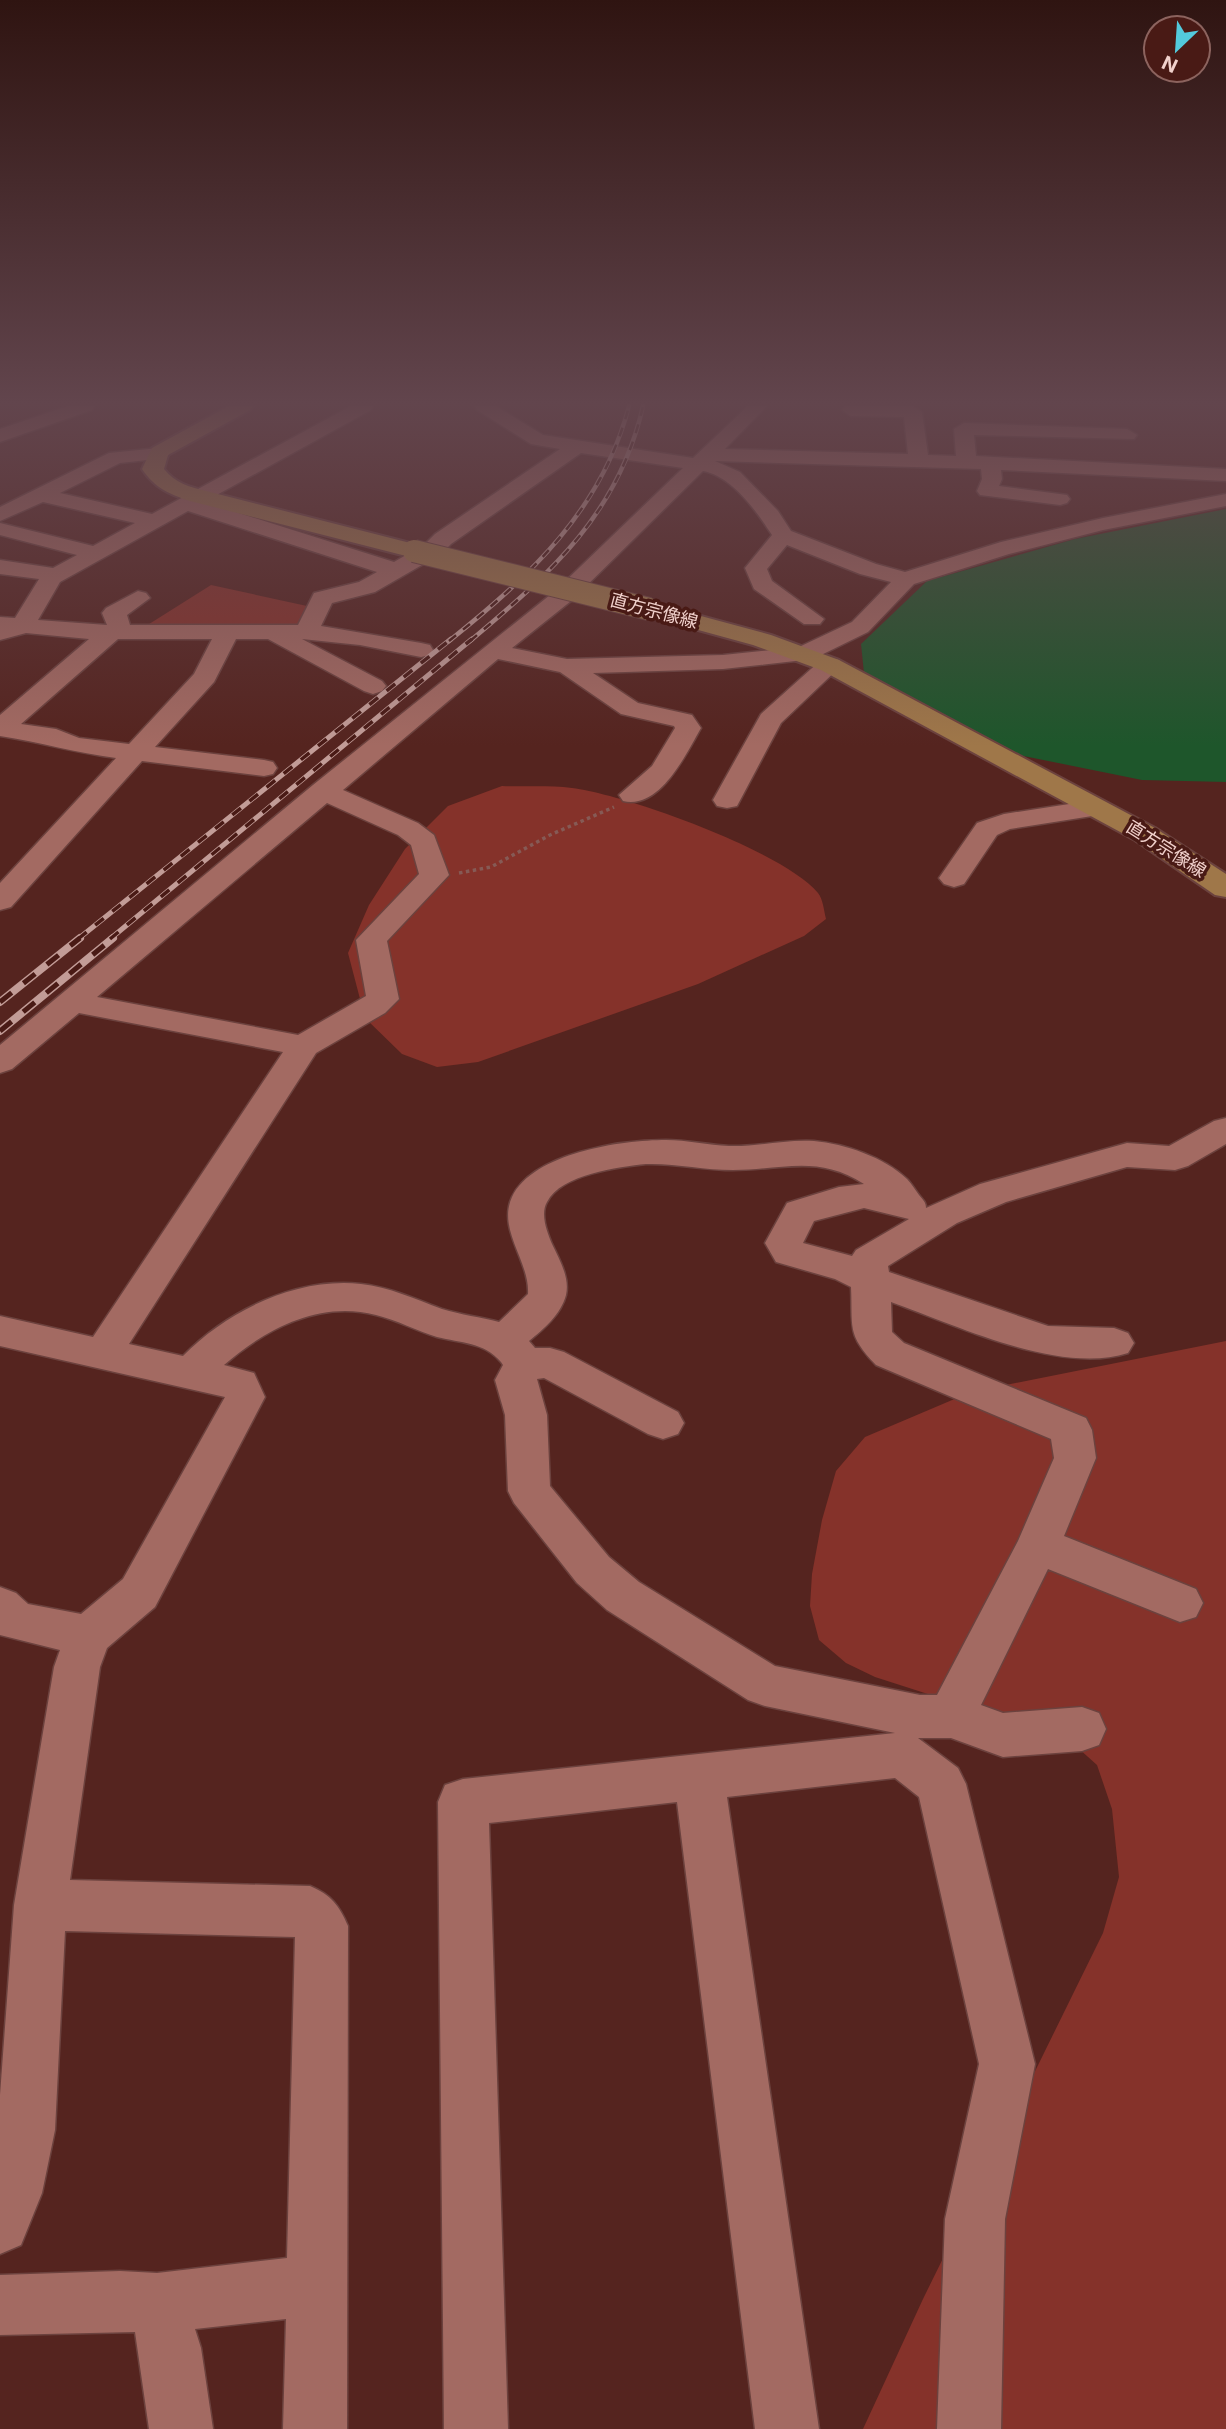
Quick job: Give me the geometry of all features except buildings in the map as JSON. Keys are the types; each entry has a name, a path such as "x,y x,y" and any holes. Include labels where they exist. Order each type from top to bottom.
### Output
{"main road":[{"name":"直方宗像線","path":"278,519 649,609 804,654 1145,834 1226,888"}],"street":[{"path":"148,519 155,521"},
{"path":"7,628 56,575 158,519"},
{"path":"249,519 395,570"},
{"path":"307,632 317,604 322,598 367,587 433,549 443,538 470,519"},
{"path":"0,1062 492,651 563,596 642,519"},
{"path":"772,519 783,536 869,569 906,579"},
{"path":"492,651 567,666 723,662 804,654 860,627 906,579 1091,519"},
{"path":"0,529 96,553"},
{"path":"783,536 756,568 762,583 811,619"},
{"path":"0,567 56,575"},
{"path":"116,632 114,613 138,598"},
{"path":"7,628 116,632 307,632 360,638 421,650"},
{"path":"3,732 116,632"},
{"path":"0,901 205,677 228,632"},
{"path":"270,632 373,686"},
{"path":"567,666 630,709 683,720 688,728 663,771 633,795"},
{"path":"727,800 770,719 830,666"},
{"path":"3,732 56,737 73,745 264,768"},
{"path":"103,1353 304,1046 321,1033 373,1007 383,999 371,940 434,874 424,841 408,829 323,791"},
{"path":"954,878 987,829 1004,822 1095,808"},
{"path":"71,1002 304,1046"},
{"path":"1114,1343 1047,1341 870,1280 847,1268 789,1254 784,1243 800,1212 864,1196 925,1210 1127,1156 1174,1158 1226,1129"},
{"path":"925,1210 904,1197 885,1178 823,1154 730,1158 677,1151 623,1155 556,1175 540,1186 530,1200 527,1212 530,1240 548,1280 547,1296 526,1322 514,1352 515,1380 526,1415 529,1491 593,1570 623,1596 765,1685 920,1717 951,1716 1003,1735 1082,1729"},
{"path":"925,1210 869,1260 873,1337 890,1354 1071,1430 1075,1458 1038,1545 951,1716"},
{"path":"191,1373 211,1350 254,1322 299,1304 350,1297 407,1308 514,1352 550,1363 663,1423"},
{"path":"0,1331 240,1384 245,1397 139,1593 89,1636 77,1667 40,1905 26,2130 13,2193 0,2224"},
{"path":"1038,1545 1180,1604"},
{"path":"0,1607 15,1622 89,1636"},
{"path":"476,2429 463,1802 903,1755 941,1784 1007,2064 975,2219 969,2429"},
{"path":"699,1777 787,2429"},
{"path":"40,1905 310,1912 322,1926 315,2429"},
{"path":"0,2305 120,2301 157,2303 317,2285"},
{"path":"157,2303 170,2348 181,2429"}],"path":[{"path":"434,874 462,873 491,867 550,835 611,809 633,795"}],"shaded area":[{"path":"1174,519 1226,519 1226,782 1142,780 999,751 939,720 864,673 861,644 927,581 1075,539"},
{"path":"211,585 307,606 300,625 146,626"},
{"path":"502,786 563,787 597,793 629,801 702,827 773,860 800,877 820,896 826,919 804,936 698,984 478,1062 437,1067 402,1054 365,1018 348,953 369,905 405,849 448,806"},
{"path":"1226,1341 1226,2429 863,2429 923,2299 1103,1933 1119,1877 1112,1809 1097,1765 1068,1739 875,1677 846,1663 819,1640 810,1606 812,1574 822,1520 836,1471 865,1437 971,1392"}],"railway":[{"path":"449,641 534,566 574,519"},
{"path":"470,641 554,565 592,519"},
{"path":"78,939 451,639"},
{"path":"110,939 472,639"},
{"path":"0,1002 80,938"},
{"path":"0,1031 113,938"}]}
